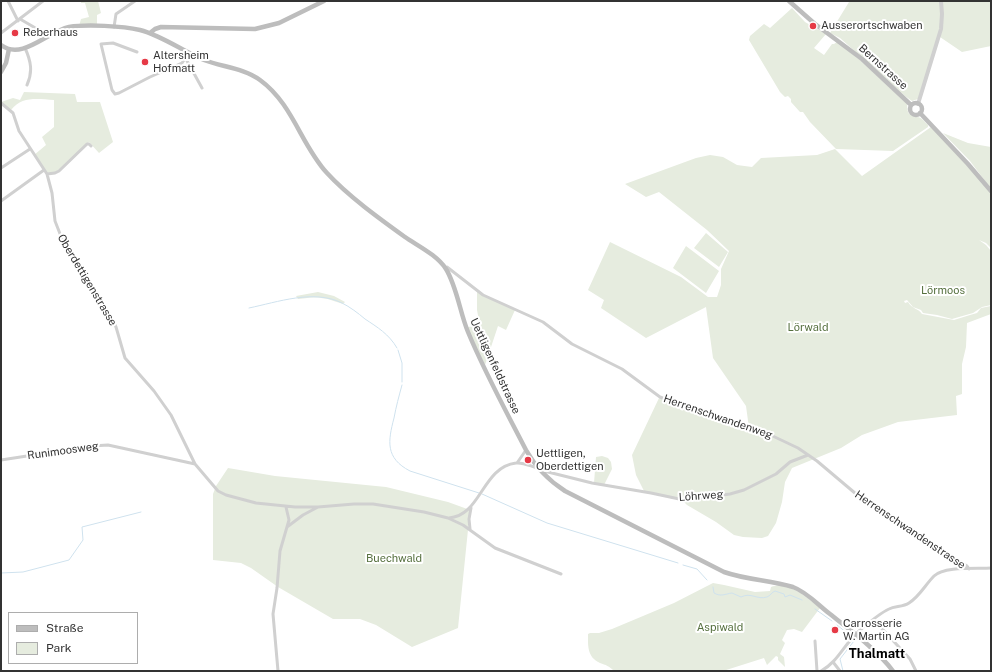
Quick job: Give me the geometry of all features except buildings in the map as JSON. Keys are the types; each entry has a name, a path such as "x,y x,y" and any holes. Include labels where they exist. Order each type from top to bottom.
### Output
{"main road":[{"path":"150,33 159,27 240,30 261,28 279,23 324,1"},
{"name":"Bernstrasse","path":"788,1 862,59 911,105"},
{"name":"Uettligenfeldstrasse","path":"26,48 59,30 72,27 87,26 135,29 157,36 204,60 247,72 263,82 282,101 316,159 328,174 375,215 432,256 443,266 450,278 471,338 526,450 538,469 552,482 565,491 713,566 737,576 789,586 801,591 883,659 893,671"},
{"path":"157,36 166,28"},
{"path":"1,45 9,49 18,50 26,48"},
{"path":"1,72 6,62 9,49"},
{"path":"920,113 915,115 912,113 910,110 911,105 914,103 918,104 921,108 920,113 991,191"}],"street":[{"path":"8,1 19,20 47,36"},
{"path":"1,33 43,1"},
{"path":"114,27 116,14 135,1"},
{"path":"918,104 941,29 941,1"},
{"path":"137,52 113,43 101,44 112,90 116,94 176,66 186,59 189,53"},
{"path":"26,48 31,65 30,79 27,85"},
{"path":"186,59 202,88"},
{"name":"Oberdettigenstrasse","path":"1,103 13,113 19,131 47,174 52,193 55,221 64,244 109,313 116,327 125,358 154,391 171,415 195,464 216,489 223,494 252,502 286,506 318,507 373,504 424,512 448,518 470,529 495,548 561,574"},
{"path":"47,174 59,171 87,144 91,146"},
{"path":"1,168 30,149"},
{"path":"1,201 44,170"},
{"name":"Herrenschwandenweg","path":"443,266 483,295 543,322 572,344 622,369 660,397 760,430 785,440 817,460"},
{"path":"450,278 456,275"},
{"name":"Runimoosweg","path":"1,460 92,446 108,445 195,464"},
{"path":"470,529 469,519 471,508 488,481 500,470 517,463 526,450"},
{"name":"Löhrweg","path":"517,463 592,483 684,500 730,494 744,490 776,474 790,462 808,455"},
{"name":"Herrenschwandenstrasse","path":"817,460 862,499 967,566 969,569 991,568"},
{"path":"278,671 273,614 277,588 279,556 289,516 286,506"},
{"path":"287,527 318,507"},
{"path":"448,518 461,515 471,508"},
{"path":"821,671 833,662 858,632 890,609 911,602 938,573 946,570 969,569"},
{"path":"874,620 910,659 916,671"},
{"path":"815,641 817,671"},
{"path":"833,662 840,671"}],"green space":[{"path":"81,1 98,1 101,13 97,15 97,26 79,26 81,19 89,17 85,3 81,3"},
{"path":"848,1 991,1 991,46 962,52 940,37 918,99 912,101 840,38 830,33 849,2"},
{"path":"792,8 805,22 826,34 814,48 824,55 832,44 837,42 860,60 907,104 909,113 922,119 928,127 893,151 836,149 810,122 803,112 800,112 791,102 791,99 788,96 785,97 780,92 749,40 750,36 764,24 770,28"},
{"path":"24,92 75,94 77,102 100,102 113,142 99,153 89,142 63,167 55,172 46,173 34,155 46,145 42,137 54,127 54,100 25,100 20,102 11,110 1,102 13,98 20,100"},
{"name":"Lörwald","path":"931,127 979,178 991,193 991,248 986,243 979,240 991,251 991,305 982,307 973,313 952,319 923,313 921,310 913,307 907,300 904,301 905,303 908,302 911,306 922,314 954,320 977,313 981,308 991,306 991,314 967,323 966,347 962,364 962,394 956,396 957,415 898,422 862,435 841,448 792,468 785,482 782,502 776,523 768,536 762,538 734,535 683,501 644,491 636,475 632,455 659,398 749,428 746,406 713,358 706,307 646,338 601,308 604,300 588,290 610,242 681,277 708,297 717,297 721,285 721,269 729,251 707,230 659,192 646,197 625,184 696,158 710,155 723,157 737,165 752,167 761,158 817,155 835,149 862,176"},
{"path":"943,133 968,143 991,147 991,189 970,161"},
{"path":"706,233 728,252 719,267 694,248"},
{"path":"686,246 719,271 706,293 673,268"},
{"path":"318,292 334,296 345,302 343,304 316,297 298,299 296,296"},
{"path":"477,292 515,310 506,330 498,326 485,365 467,327 480,326 477,310"},
{"path":"602,456 608,458 611,462 612,469 604,485 594,483 596,457"},
{"name":"Buechwald","path":"228,468 275,476 386,487 448,502 470,510 458,628 412,647 376,625 360,619 333,619 278,587 251,568 241,563 213,560 213,494 216,486"},
{"name":"Aspiwald","path":"713,583 755,592 770,591 771,587 777,585 784,586 797,591 820,608 802,632 794,629 787,630 782,640 785,643 780,654 784,657 785,667 776,656 767,665 764,658 723,671 614,671 596,661 590,654 588,647 588,634 599,633 612,629 674,603"}],"waterway":[{"path":"249,308 296,298 320,297 331,299 342,303 357,312 387,335 397,348"},
{"path":"398,350 402,363 402,382"},
{"path":"402,385 390,434 390,448 392,455 402,466 410,471 479,493"},
{"path":"482,494 547,523 678,563"},
{"path":"1,573 23,572 69,560 83,540 82,527 141,512"},
{"path":"683,565 697,569 707,580"},
{"path":"713,587 714,593 719,595 732,593 741,597 748,595 763,598 775,591 784,594 785,597 790,595 802,600"},
{"path":"815,609 832,621"},
{"path":"837,625 847,633"},
{"path":"843,671 840,659 854,641"}],"place":[{"name":"Ausserortschwaben","path":"813,26"},
{"name":"Reberhaus","path":"15,33"},
{"name":"Altersheim Hofmatt","path":"145,62"},
{"name":"Uettligen, Oberdettigen","path":"528,460"},
{"name":"Carrosserie W. Martin AG","path":"835,630"}],"district":[{"name":"Thalmatt","path":"877,654"}],"park label":[{"name":"Lörmoos","path":"943,291"}]}
